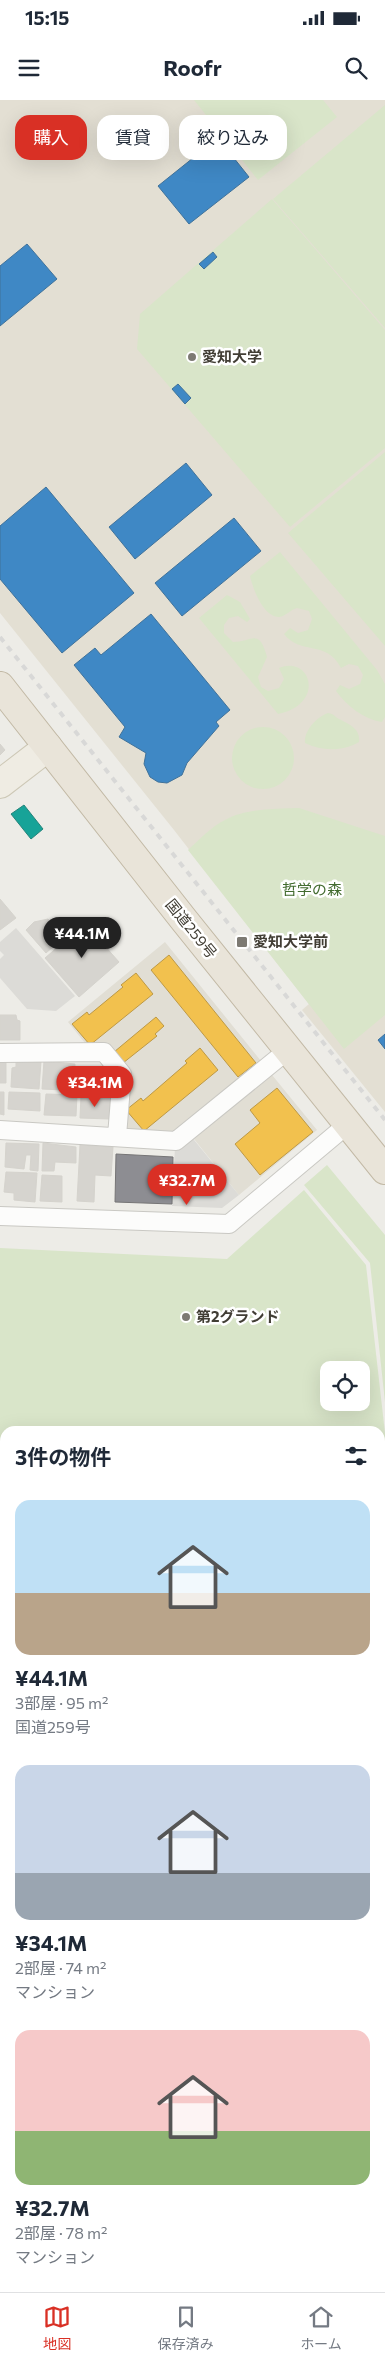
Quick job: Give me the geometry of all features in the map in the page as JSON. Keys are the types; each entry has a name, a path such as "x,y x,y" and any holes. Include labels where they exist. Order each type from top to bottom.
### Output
{"highway":[{"name":"国道259号","path":"0,686 385,1170"}],"main road":[{"path":"0,784 48,747"}],"street":[{"path":"0,1130 176,1141 288,1050"},
{"path":"0,1053 104,1052 122,1074 118,1136"},
{"path":"0,1216 229,1224 348,1124"}],"shaded area":[{"name":"愛知大学","path":"0,100 385,100 385,1112 302,1010 309,1004 174,830 0,613"},
{"path":"16,928 75,996 56,1011 27,1009 0,978 0,959 4,955 0,951 0,942"},
{"path":"165,942 261,1061 173,1134 122,1132 127,1073 89,1048 68,1022"},
{"path":"268,1070 317,1130 239,1195 190,1134"},
{"path":"190,1135 239,1195 222,1208 172,1206 175,1147"}],"green space":[{"path":"194,100 323,100 337,117 287,157 287,115 206,115"},
{"path":"385,105 385,328 273,199"},
{"path":"242,160 283,160 258,180"},
{"path":"272,199 385,330 385,448 290,527 137,349 140,314"},
{"path":"385,452 385,646 288,533"},
{"path":"280,552 377,670 385,684 385,717 382,722 368,718 356,711 336,691 340,685 349,689 360,684 363,675 358,666 349,664 341,668 335,659 328,654 321,650 298,645 284,634 290,628 298,633 308,630 312,619 309,611 297,608 279,617 273,616 260,601 250,576"},
{"path":"227,595 240,602 250,619 247,622 238,616 229,618 224,625 224,633 233,642 258,639 264,648 267,657 258,677 261,687 268,691 279,688 284,679 279,668 290,666 299,668 305,674 309,682 308,692 303,701 293,709 278,714 199,618"},
{"path":"328,713 354,727 359,737 359,742 339,749 318,748 305,743 305,738 312,725"},
{"path":"263,727 280,732 285,736 289,741 294,758 289,775 285,780 280,784 263,789 246,784 241,780 237,775 232,758 237,741 241,736 246,732"},
{"name":"哲学の森","path":"299,808 385,836 385,1015 344,1049 188,850 215,826 233,816 261,810"},
{"path":"327,1165 385,1235 385,1402 370,1263 304,1185"},
{"name":"第2グランド","path":"304,1190 366,1265 384,1426 0,1426 0,1248 227,1259"}],"building: 住宅":[{"path":"169,955 256,1063 238,1077 151,970"},
{"path":"136,973 153,994 90,1045 72,1024 87,1012 89,1015 123,987 121,985"},
{"path":"156,1017 164,1026 155,1034 157,1036 123,1063 114,1052"},
{"path":"200,1048 218,1070 144,1131 126,1110 141,1098 143,1101 187,1063 185,1061"},
{"path":"277,1088 313,1132 260,1175 235,1144 260,1123 250,1110"}],"building: 教育":[{"path":"190,160 235,160 249,177 189,224 158,186"},
{"path":"27,244 57,279 0,326 0,266"},
{"path":"213,252 217,257 204,269 199,264"},
{"path":"178,384 191,398 185,404 172,389"},
{"path":"186,463 212,495 135,559 109,527"},
{"path":"46,487 134,593 62,653 0,579 0,526"},
{"path":"234,518 261,551 182,616 155,583"},
{"path":"151,614 230,710 216,722 219,726 187,763 182,775 167,783 158,782 150,777 144,764 146,753 119,737 125,727 74,665 95,648 101,655"},
{"path":"385,1034 385,1049 378,1040"}],"building: 公共":[{"path":"24,805 43,829 31,839 11,814"}],"building: 工業":[{"path":"116,1154 173,1157 172,1204 115,1202"}],"building: その他":[{"path":"0,744 5,750 0,755"},
{"path":"0,899 16,918 0,930"},
{"path":"48,919 51,923 55,919 60,924 55,928 64,937 46,953 26,930 34,922"},
{"path":"81,919 119,962 79,997 45,958 67,939 63,934"},
{"path":"0,1015 16,1015 17,1020 20,1021 20,1040 0,1040"},
{"path":"0,1060 6,1060 6,1083 0,1083"},
{"path":"16,1060 41,1061 39,1089 11,1087 12,1068 16,1067"},
{"path":"44,1061 75,1064 75,1082 64,1082 63,1090 42,1089"},
{"path":"98,1075 112,1076 111,1090 98,1088"},
{"path":"0,1092 4,1092 4,1115 0,1114"},
{"path":"9,1092 40,1093 40,1111 8,1109"},
{"path":"46,1094 77,1095 76,1116 44,1115"},
{"path":"81,1096 111,1097 110,1119 80,1118"},
{"path":"6,1143 39,1144 38,1171 30,1170 31,1155 26,1155 24,1169 5,1167"},
{"path":"43,1143 76,1147 76,1163 55,1162 54,1171 42,1171"},
{"path":"80,1145 113,1147 111,1176 95,1175 94,1202 77,1201"},
{"path":"6,1172 37,1173 35,1202 14,1200 14,1193 4,1192"},
{"path":"42,1175 62,1176 62,1202 40,1201"}],"railway":[{"path":"0,637 385,1120"}],"place":[{"name":"愛知大学","path":"192,357"},
{"name":"愛知大学前","path":"242,942"},
{"name":"第2グランド","path":"186,1317"}]}
